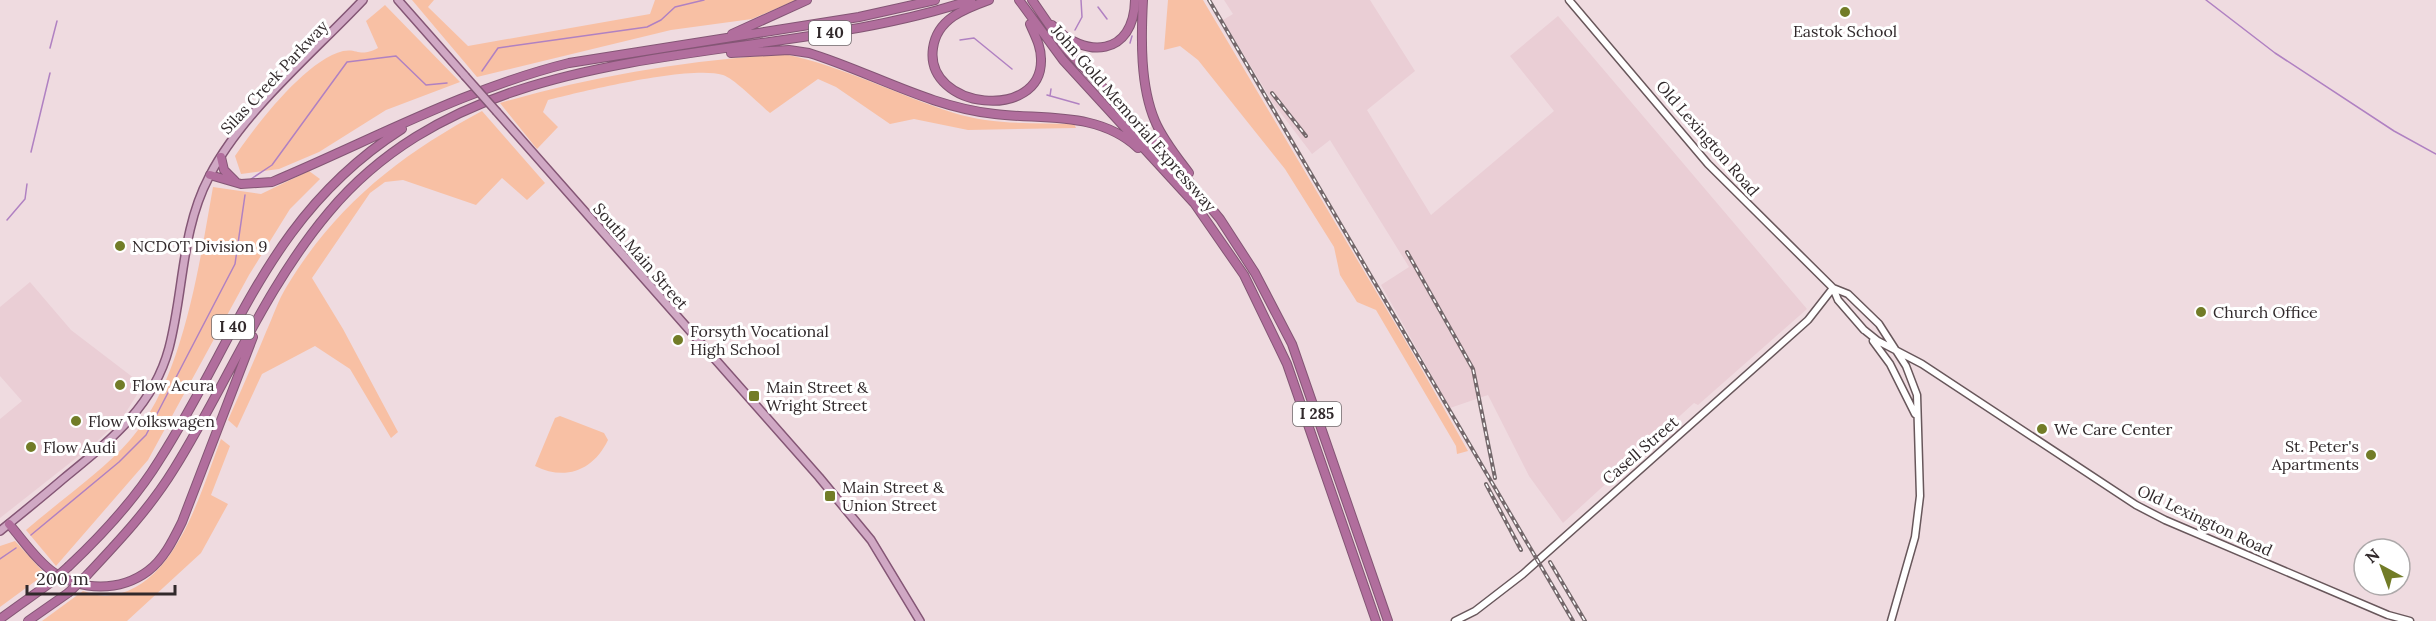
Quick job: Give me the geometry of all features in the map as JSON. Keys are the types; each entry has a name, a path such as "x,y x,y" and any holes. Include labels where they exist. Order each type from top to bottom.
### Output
{"highway":[{"path":"723,38 807,0"},
{"name":"I 40","path":"0,619 50,583 111,525 160,459 259,279 292,230 314,202 346,170 380,143 426,114 454,100 527,73 569,63 859,18 935,0"},
{"name":"I 40","path":"28,621 68,593 146,509 172,472 263,309 302,245 331,209 380,163 436,123 525,86 574,74 861,29 971,0"},
{"path":"989,0 948,19 934,41 932,55 938,74 952,89 966,96 984,101 1006,100 1019,95 1034,81 1041,58 1029,17"},
{"name":"John Gold Memorial Expressway","path":"1032,0 1036,9 1065,48 1164,151 1220,219 1255,273 1292,344 1388,621"},
{"path":"1036,9 1071,40 1086,46 1103,48 1120,40 1128,30 1133,17 1135,0"},
{"path":"1143,0 1146,91 1155,121 1220,219"},
{"name":"John Gold Memorial Expressway","path":"1019,1 1064,60 1173,179 1218,235 1266,318 1301,402 1376,621"},
{"path":"687,55 762,50 809,52 963,110 997,115 1067,118 1100,126 1132,142 1173,179"},
{"path":"210,175 241,184 272,182 426,114"},
{"path":"221,157 229,177 241,184"},
{"path":"9,524 40,560 72,582 98,587 117,585 148,571 169,548 182,522 263,309"}],"main road":[{"name":"Silas Creek Parkway","path":"0,531 115,436 148,397 169,349 189,232 200,196 210,175 235,135 363,0"},
{"name":"South Main Street","path":"398,0 826,486 875,546 920,621"}],"street":[{"name":"Old Lexington Road","path":"1569,0 1708,164 1833,288 1838,300 1863,329"},
{"name":"Old Lexington Road","path":"1833,288 1848,294 1875,320 1898,351 2136,505 2165,520 2366,605 2410,621"},
{"name":"Casell Street","path":"1455,621 1475,610 1539,560 1808,320 1833,288"},
{"path":"1863,329 1878,341 1898,351 1914,384 1920,456 1920,496 1914,537 1891,621"},
{"path":"1863,329 1890,364 1917,416"}],"shaded area":[{"path":"412,0 434,0 428,7 468,46 650,14 655,0 796,0 752,19 671,30 477,77"},
{"path":"1168,0 1203,0 1409,347 1468,451 1457,454 1456,446 1376,310 1357,302 1340,275 1334,247 1285,169 1198,60 1180,46 1164,50"},
{"path":"1224,0 1370,0 1415,71 1367,110 1431,215 1554,111 1510,56 1558,16 1807,309 1698,405 1694,403 1563,523 1529,476 1488,395 1450,408 1381,285 1409,267 1330,140 1312,154 1273,103 1223,20 1233,14"},
{"path":"385,5 460,82 386,110 319,152 279,169 241,174 235,156 283,95 298,80 313,67 343,51 363,53 378,48 366,21"},
{"path":"784,54 849,73 933,106 968,117 1014,123 1074,124 1076,128 968,130 914,119 890,124 836,87 818,79 770,113 728,77 707,73 687,73 637,80 548,100 543,112 558,127 537,149 500,103 605,77 712,60"},
{"path":"482,111 545,183 527,200 502,178 476,205 403,180 385,182 370,193 312,278 343,329 398,432 391,438 350,369 315,346 262,374 237,428 228,420 281,297 306,257 349,207 397,164"},
{"path":"309,171 320,179 290,209 249,275 148,460 56,566 26,530 119,452 148,415 176,354 186,321 195,286 213,187 261,194"},
{"path":"30,282 71,330 143,385 123,417 94,444 0,518 0,419 22,401 0,376 0,307"},
{"path":"560,416 604,433 608,440 602,451 586,466 567,473 557,473 535,466 555,418"},
{"path":"221,439 230,446 211,495 228,504 201,553 127,621 42,621 83,591 105,596 129,590 150,577 167,559 194,511"},
{"path":"15,541 45,574 0,607 0,546"}],"waterway":[{"path":"482,71 498,48 647,27 661,20 675,7 704,0"},
{"path":"1075,30 1082,17 1081,0"},
{"path":"2206,0 2275,53 2394,131 2436,154"},
{"path":"1098,7 1107,19"},
{"path":"50,48 57,21"},
{"path":"1130,43 1132,36"},
{"path":"960,40 974,38 1012,69"},
{"path":"251,179 272,165 347,62 396,56 426,85 447,83"},
{"path":"31,152 50,73"},
{"path":"1050,96 1051,89"},
{"path":"1047,95 1079,104"},
{"path":"7,220 25,199 27,184"},
{"path":"31,535 119,462 146,435 235,264 245,195"},
{"path":"0,559 16,548"}],"railway":[{"path":"1209,0 1573,621"},
{"path":"1272,93 1306,136"},
{"path":"1407,252 1473,369 1495,478"},
{"path":"1486,484 1521,550"},
{"path":"1550,562 1585,621"}],"place":[{"name":"Eastok School","path":"1845,12"},
{"name":"NCDOT Division 9","path":"120,246"},
{"name":"Church Office","path":"2201,312"},
{"name":"Forsyth Vocational High School","path":"678,340"},
{"name":"Flow Acura","path":"120,385"},
{"name":"Main Street & Wright Street","path":"754,396"},
{"name":"Flow Volkswagen","path":"76,421"},
{"name":"We Care Center","path":"2042,429"},
{"name":"Flow Audi","path":"31,447"},
{"name":"St. Peter's Apartments","path":"2371,455"},
{"name":"Main Street & Union Street","path":"830,496"}]}
